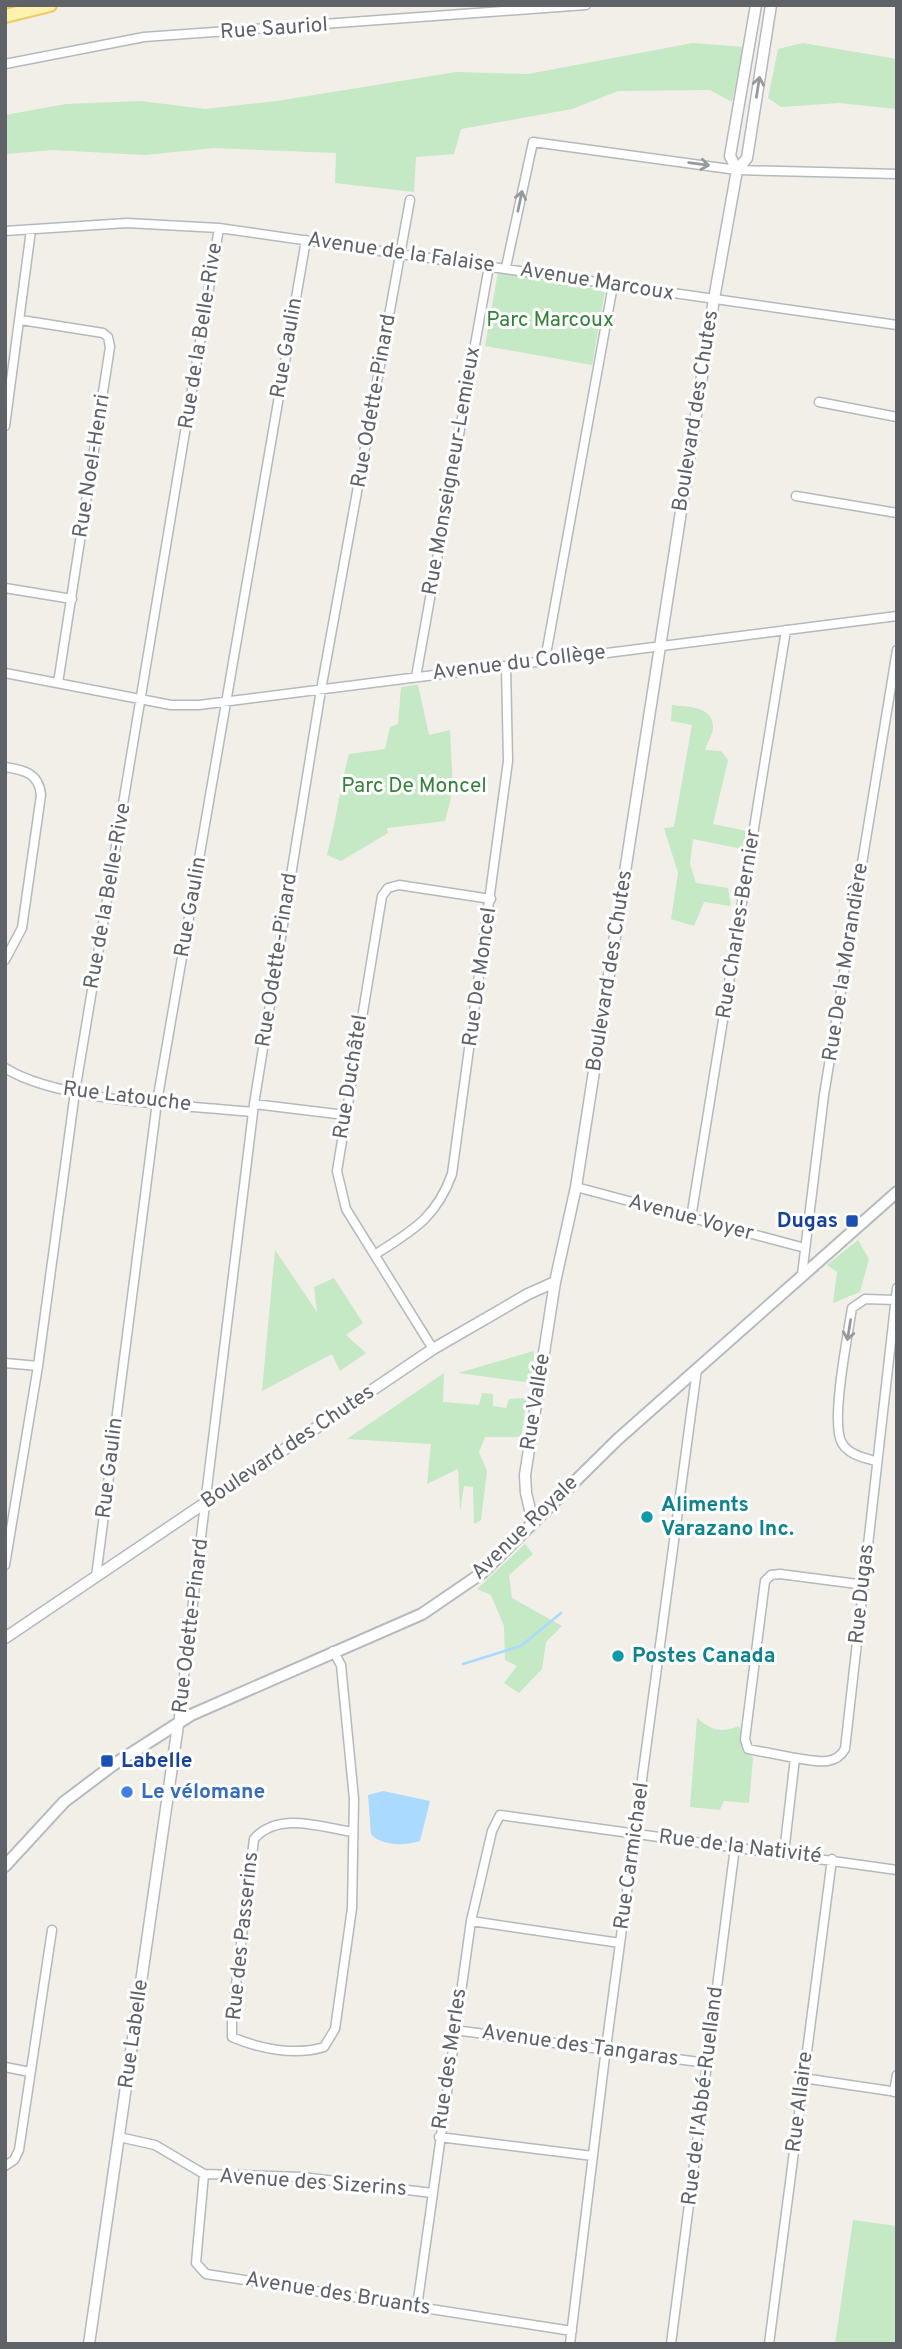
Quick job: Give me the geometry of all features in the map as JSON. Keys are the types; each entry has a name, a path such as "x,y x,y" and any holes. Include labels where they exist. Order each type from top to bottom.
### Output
{"main road":[{"path":"5,16 50,5"},
{"name":"Avenue Royale","path":"5,1866 64,1802 113,1765 191,1716 333,1651 422,1614 482,1573 618,1439 897,1192"}],"street":[{"name":"Rue Sauriol","path":"5,64 144,37 586,5"},
{"path":"737,170 730,156 756,5"},
{"path":"737,170 747,158 771,5"},
{"name":"Avenue de la Falaise","path":"5,232 127,223 219,228 506,267 533,142 737,170"},
{"path":"737,170 897,174"},
{"name":"Boulevard des Chutes","path":"5,1638 433,1349 528,1294 555,1282 576,1188 713,299 737,170"},
{"name":"Rue Odette-Pinard","path":"178,1725 253,1108 321,690 410,200"},
{"name":"Rue de la Belle-Rive","path":"5,1565 38,1366 75,1092 219,228"},
{"path":"5,426 31,230"},
{"name":"Rue Gaulin","path":"96,1577 157,1102 306,240"},
{"name":"Rue Monseigneur-Lemieux","path":"416,677 489,266"},
{"name":"Avenue Marcoux","path":"506,267 613,285 897,325"},
{"path":"545,660 613,285"},
{"name":"Rue Noel-Henri","path":"21,320 103,333 108,337 110,347 58,683"},
{"path":"819,402 897,417"},
{"path":"796,496 897,513"},
{"path":"5,588 72,600"},
{"name":"Avenue du Collège","path":"5,673 171,705 226,702 897,616"},
{"name":"Rue Charles-Bernier","path":"691,1218 786,630"},
{"name":"Rue De la Morandière","path":"802,1275 824,1095 897,650"},
{"name":"Rue De Moncel","path":"376,1254 432,1214 444,1197 452,1174 508,761 506,666"},
{"path":"5,767 23,770 35,776 40,784 41,795 22,928 5,960"},
{"name":"Rue Duchâtel","path":"433,1349 346,1209 337,1171 382,896 388,888 399,885 491,899"},
{"name":"Rue Latouche","path":"5,1068 37,1085 75,1092 157,1102 345,1115"},
{"name":"Avenue Voyer","path":"576,1188 805,1248"},
{"name":"Rue Vallée","path":"533,1522 525,1475 555,1282"},
{"name":"Rue Dugas","path":"865,1585 780,1574 771,1575 765,1581 745,1739 748,1749 756,1753 830,1762 840,1758 845,1749 865,1585 875,1461 897,1288"},
{"path":"875,1461 848,1451 840,1441 837,1427 844,1357 852,1308 865,1299 895,1300"},
{"path":"5,1363 38,1366"},
{"name":"Rue Carmichael","path":"570,2344 606,2048 697,1370"},
{"name":"Rue des Passerins","path":"333,1651 341,1665 354,1799 354,1832 352,1908 335,2029 324,2047 307,2052 254,2046 232,2037 236,1976 254,1839 264,1827 283,1822 354,1832"},
{"name":"Rue Labelle","path":"89,2344 178,1725"},
{"path":"784,1853 794,1758"},
{"name":"Rue de la Nativité","path":"500,1815 897,1870"},
{"name":"Rue des Merles","path":"417,2307 471,1921 492,1831 500,1815"},
{"name":"Rue de l'Abbé-Ruelland","path":"671,2344 735,1847"},
{"name":"Rue Allaire","path":"769,2344 832,1860"},
{"path":"471,1921 620,1943"},
{"path":"5,2166 14,2160 19,2150 52,1930"},
{"name":"Avenue des Tangaras","path":"454,2030 707,2063"},
{"path":"5,2067 30,2072"},
{"path":"803,2078 896,2092 897,2075"},
{"name":"Avenue des Sizerins","path":"120,2137 155,2145 204,2174 302,2178 432,2193"},
{"path":"439,2137 593,2156"},
{"name":"Avenue des Bruants","path":"204,2174 196,2263 206,2274 572,2331"}],"green space":[{"path":"693,43 744,47 732,102 710,90 618,91 572,109 461,129 454,154 416,157 414,192 335,183 336,153 214,148 145,155 53,150 5,154 5,115 66,104 141,101 205,109 277,101 456,72 528,74"},
{"path":"803,43 897,59 897,109 839,103 781,107 768,98 778,49"},
{"name":"Parc Marcoux","path":"498,272 605,291 592,365 485,346"},
{"name":"Parc De Moncel","path":"418,685 429,735 450,730 453,790 445,821 387,828 388,833 341,861 327,855 349,754 385,749 390,727 398,724 401,687"},
{"path":"672,705 692,707 709,715 713,730 705,750 721,751 728,760 713,824 752,832 747,850 693,839 690,864 696,883 728,888 731,906 704,902 694,926 671,919 678,873 664,828 674,827 692,725 671,721"},
{"path":"858,1240 869,1259 860,1292 833,1303 837,1272 827,1265"},
{"path":"275,1250 317,1312 314,1287 334,1278 363,1323 346,1335 366,1353 340,1371 332,1354 262,1391"},
{"path":"534,1351 533,1383 458,1373"},
{"path":"444,1373 443,1402 479,1405 482,1393 493,1394 493,1406 506,1408 509,1399 527,1398 521,1437 485,1437 479,1452 487,1471 481,1520 474,1524 473,1487 464,1486 460,1512 458,1469 427,1484 431,1444 347,1439"},
{"path":"525,1544 533,1554 509,1575 512,1598 562,1626 546,1642 542,1669 519,1693 504,1683 517,1666 505,1660 504,1626 491,1595 477,1589"},
{"path":"697,1718 717,1730 739,1726 753,1759 749,1803 724,1801 720,1810 690,1807"},
{"path":"853,2220 897,2226 897,2344 835,2344"}],"water":[{"path":"383,1791 430,1801 420,1841 394,1844 381,1841 371,1834 368,1795"}],"waterway":[{"path":"463,1664 521,1646 561,1613"}],"place":[{"name":"Dugas","path":"852,1221"},
{"name":"Aliments Varazano Inc.","path":"647,1517"},
{"name":"Postes Canada","path":"618,1656"},
{"name":"Labelle","path":"107,1761"},
{"name":"Le vélomane","path":"127,1792"}]}
